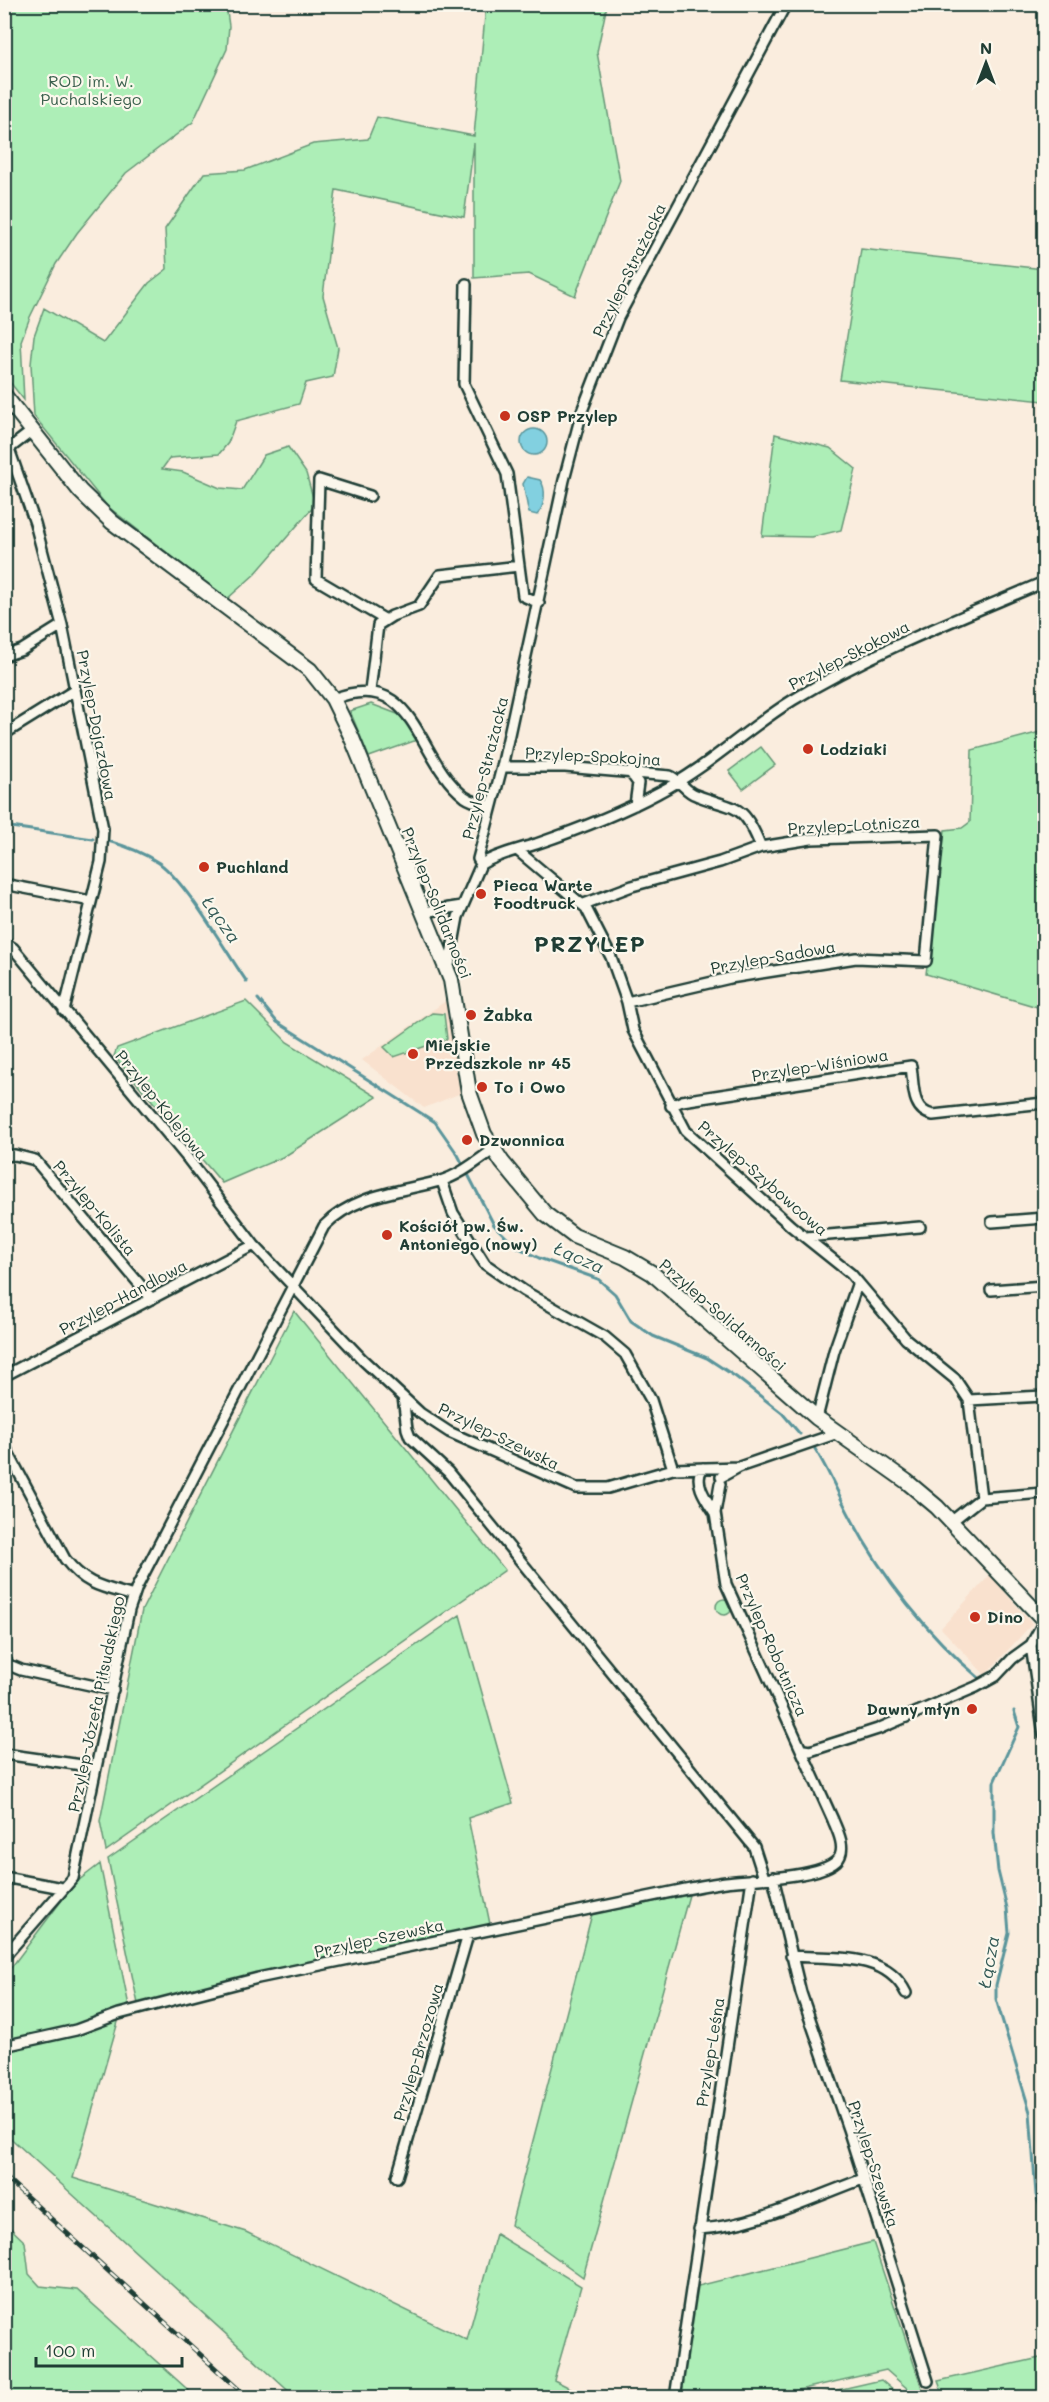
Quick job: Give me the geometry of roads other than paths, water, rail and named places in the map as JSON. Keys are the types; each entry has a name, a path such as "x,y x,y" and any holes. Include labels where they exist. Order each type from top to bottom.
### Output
{"main road":[{"name":"Przylep-Solidarności","path":"4,395 80,491 112,522 302,663 333,699 448,971 457,1005 470,1100 477,1120 493,1150 545,1214 574,1236 625,1257 652,1273 817,1418 906,1481 952,1521 1044,1621"}],"street":[{"name":"Przylep-Strażacka","path":"448,971 455,928 480,864 478,859 481,843 502,767 564,480 582,411 618,318 786,4"},
{"path":"466,284 464,384 507,474 523,596 539,603"},
{"path":"7,450 32,431"},
{"name":"Przylep-Dojazdowa","path":"7,450 35,523 62,625 103,830 101,862 64,1011"},
{"path":"370,496 319,480 316,579 384,619"},
{"path":"370,691 375,631 384,619 419,606 440,575 519,566"},
{"name":"Przylep-Skokowa","path":"480,864 503,853 517,850 635,805 681,781 792,701 822,684 925,633 1044,582"},
{"path":"4,656 22,650 62,625"},
{"path":"4,734 75,690"},
{"path":"333,699 370,691 385,694 396,702 460,792 472,801 490,806"},
{"name":"Przylep-Spokojna","path":"502,767 565,767 630,772 670,776 681,781"},
{"path":"630,772 638,783 635,805"},
{"path":"681,781 693,795 722,802 740,812 752,825 761,847"},
{"name":"Przylep-Lotnicza","path":"584,904 632,886 720,862 761,847 811,839 938,835 926,961"},
{"path":"481,843 503,853"},
{"name":"Przylep-Szybowcowa","path":"517,850 584,904 611,957 627,1002 633,1030 671,1106 693,1138 858,1282 906,1339 955,1379 969,1400"},
{"path":"4,884 91,901"},
{"path":"424,912 462,906"},
{"name":"Przylep-Kolejowa","path":"4,942 13,948 186,1155 254,1245 294,1290"},
{"name":"Przylep-Sadowa","path":"627,1002 730,978 856,958 926,961"},
{"name":"Przylep-Wiśniowa","path":"671,1106 682,1101 911,1066 917,1106 924,1113 933,1115 1044,1103"},
{"path":"294,1290 310,1251 324,1226 338,1212 376,1196 442,1180 493,1150"},
{"name":"Przylep-Kolista","path":"4,1156 15,1155 35,1160 152,1299"},
{"path":"442,1180 453,1213 484,1264 524,1291 605,1337 625,1354 651,1400 673,1469 686,1467 700,1473 716,1468 739,1467 838,1433"},
{"path":"992,1221 1044,1218"},
{"path":"806,1237 920,1227"},
{"name":"Przylep-Handlowa","path":"4,1376 254,1245"},
{"path":"817,1418 837,1342 858,1282"},
{"path":"991,1290 1044,1286"},
{"name":"Przylep-Szewska","path":"294,1290 420,1413 449,1432 554,1480 588,1489 608,1488 673,1469"},
{"name":"Przylep-Józefa Piłsudskiego","path":"4,1957 73,1878 134,1596 287,1296 294,1290"},
{"path":"981,1498 969,1400 1044,1396"},
{"name":"Przylep-Szewska","path":"404,1397 407,1429 411,1437 448,1472 754,1847 769,1878 801,1993 928,2381"},
{"path":"4,1445 65,1559 76,1573 92,1585 134,1596"},
{"path":"703,1487 714,1489 721,1480 739,1467"},
{"path":"716,1468 721,1480"},
{"name":"Przylep-Robotnicza","path":"700,1473 705,1497 715,1513"},
{"name":"Przylep-Robotnicza","path":"721,1480 715,1513 726,1584 804,1750 840,1840 840,1857 821,1869 769,1878"},
{"path":"952,1521 981,1498 1044,1493"},
{"path":"804,1750 810,1751 878,1729 976,1687 996,1676 1013,1658 1030,1646 1044,1621"},
{"path":"1030,1646 1044,1734"},
{"path":"4,1658 9,1665 21,1670 113,1690"},
{"path":"4,1754 96,1767"},
{"path":"4,1877 63,1888"},
{"name":"Przylep-Szewska","path":"4,2046 76,2030 119,2014 258,1978 681,1890 769,1878"},
{"name":"Przylep-Leśna","path":"675,2397 752,1879"},
{"name":"Przylep-Brzozowa","path":"397,2177 468,1935"},
{"path":"791,1956 869,1961 881,1966 906,1993"},
{"path":"699,2229 716,2228 780,2210 863,2179"}],"water":[{"path":"534,429 543,433 547,442 543,451 534,455 525,451 521,442 525,433"},
{"path":"527,477 540,480 544,488 543,502 537,515 529,513 523,484"}],"waterway":[{"name":"Łącza","path":"4,826 93,839"},
{"name":"Łącza","path":"108,841 147,856 170,873 194,902 247,982"},
{"name":"Łącza","path":"258,999 277,1022 435,1122 458,1155 494,1225 515,1246 539,1258 598,1279 615,1294 631,1321 653,1336 707,1358 736,1377 782,1413 800,1434"},
{"name":"Łącza","path":"815,1449 863,1540 892,1583 924,1624 979,1678"},
{"name":"Łącza","path":"1014,1711 1019,1727 994,1782 994,1833 1009,1933 996,1985 996,1999 1030,2112 1036,2195 1044,2218"}],"railway":[{"path":"4,2176 248,2398"}],"place":[{"name":"OSP Przylep","path":"505,416"},
{"name":"Lodziaki","path":"808,749"},
{"name":"Puchland","path":"204,867"},
{"name":"Pieca Warte Foodtruck","path":"481,894"},
{"name":"Żabka","path":"471,1015"},
{"name":"Miejskie Przedszkole nr 45","path":"413,1054"},
{"name":"To i Owo","path":"482,1087"},
{"name":"Dzwonnica","path":"467,1140"},
{"name":"Kościół pw. Św. Antoniego (nowy)","path":"387,1235"},
{"name":"Dino","path":"975,1617"},
{"name":"Dawny młyn","path":"972,1709"}],"district":[{"name":"PRZYLEP","path":"590,944"}],"park label":[{"name":"ROD im. W. Puchalskiego","path":"91,90"}]}
